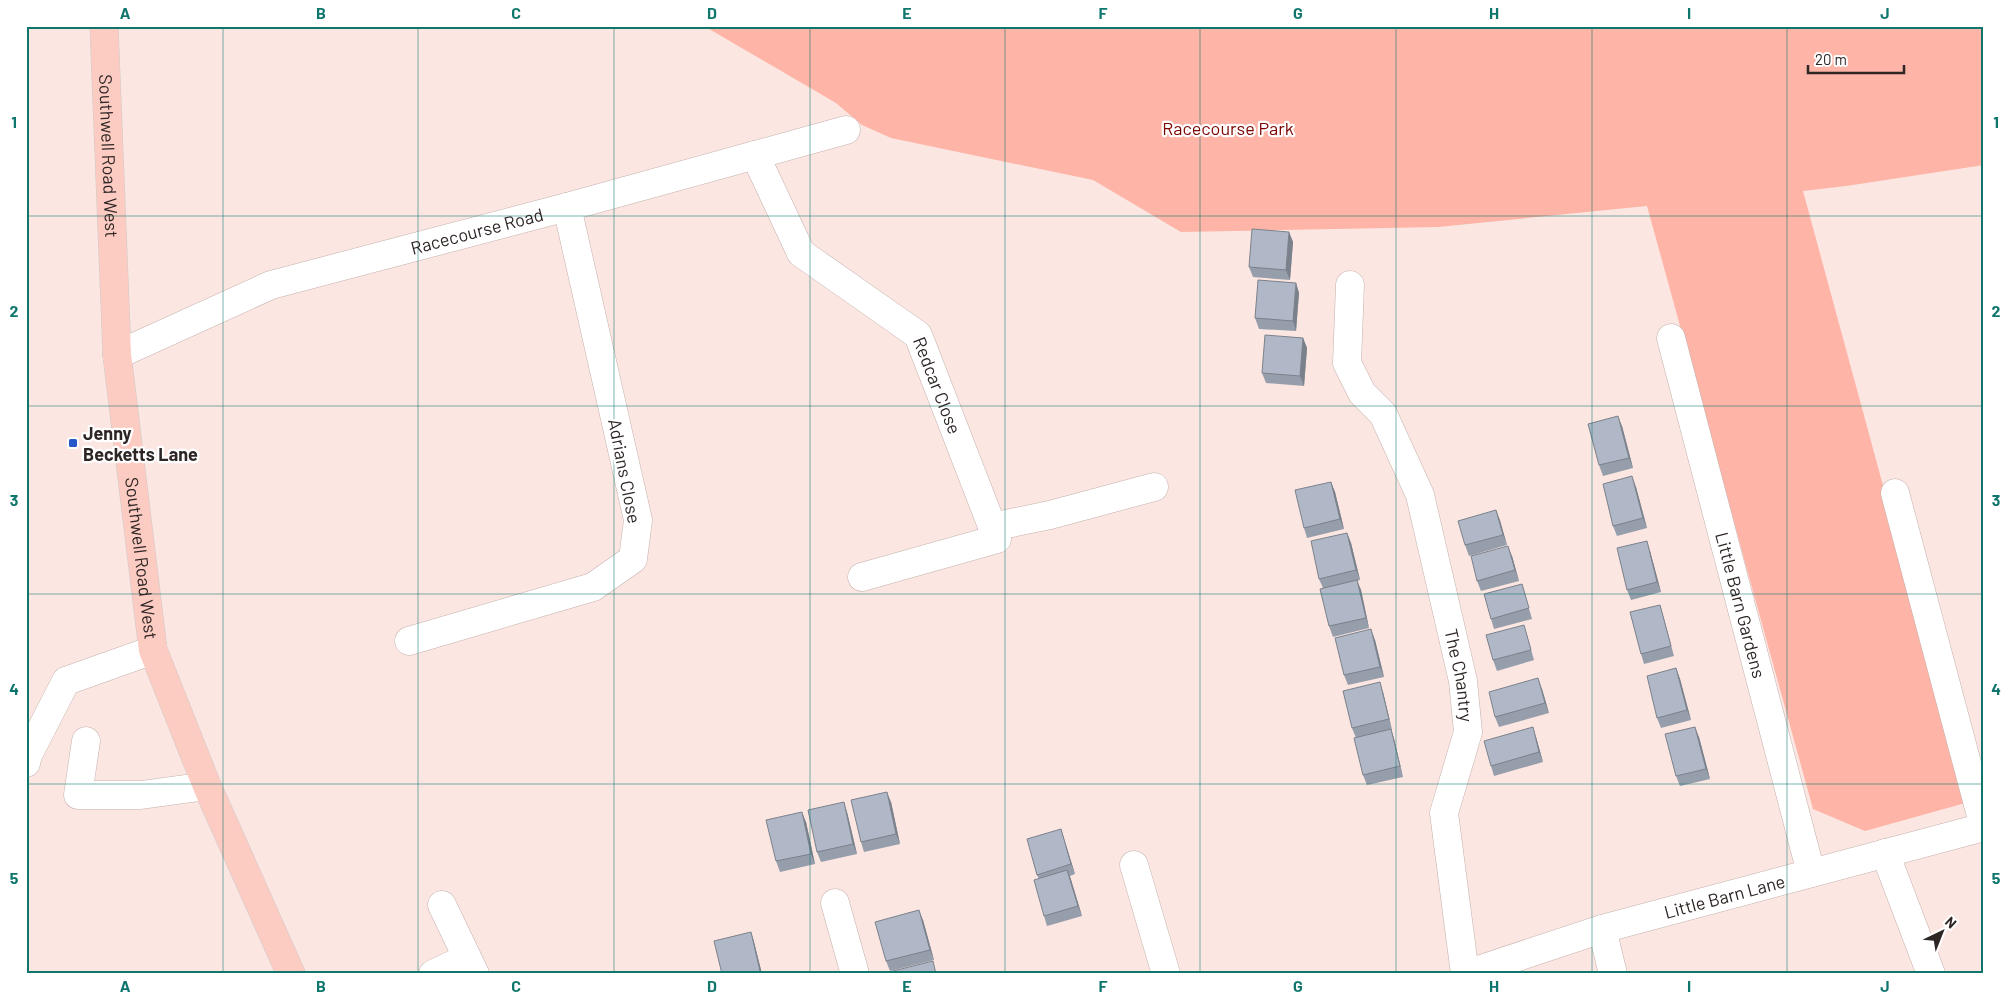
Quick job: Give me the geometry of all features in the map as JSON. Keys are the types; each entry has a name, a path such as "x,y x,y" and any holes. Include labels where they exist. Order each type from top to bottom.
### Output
{"main road":[{"name":"Southwell Road West","path":"104,26 117,356 152,650 207,786 291,974"}],"street":[{"name":"Racecourse Road","path":"117,356 271,285 567,207 846,130"},
{"name":"Redcar Close","path":"755,155 802,253 918,335 992,528"},
{"name":"Adrians Close","path":"409,641 593,587 633,559 638,520 567,207"},
{"name":"The Chantry","path":"1350,285 1348,363 1362,393 1383,414 1420,495 1463,681 1468,732 1444,813 1466,974"},
{"name":"Little Barn Gardens","path":"1670,338 1811,873"},
{"path":"862,577 996,539 992,528 1050,515 1154,487"},
{"path":"1895,494 1984,827"},
{"path":"26,763 28,755 66,681 152,650"},
{"path":"86,741 78,795 141,795 207,786"},
{"name":"Little Barn Lane","path":"1466,974 1602,929 1984,827"},
{"path":"1885,853 1931,974"},
{"path":"1134,865 1166,974"},
{"path":"835,903 856,974"},
{"path":"433,974 471,966 442,905"},
{"path":"1602,929 1613,974"}],"green space":[{"name":"Racecourse Park","path":"704,26 1984,26 1984,165 1803,191 1969,802 1865,831 1813,809 1647,206 1438,227 1181,232 1093,180 891,138 862,125 836,103"}],"building":[{"path":"1252,229 1289,232 1286,270 1249,267"},
{"path":"1258,280 1296,283 1293,321 1255,318"},
{"path":"1265,335 1303,338 1300,376 1262,373"},
{"path":"1618,416 1629,458 1599,465 1588,424"},
{"path":"1632,476 1643,518 1613,526 1603,484"},
{"path":"1331,482 1340,519 1304,528 1295,490"},
{"path":"1496,510 1503,535 1465,545 1458,521"},
{"path":"1347,533 1356,570 1319,579 1311,541"},
{"path":"1647,541 1657,582 1627,590 1617,548"},
{"path":"1508,546 1515,570 1477,581 1471,556"},
{"path":"1357,580 1366,618 1329,626 1320,589"},
{"path":"1522,584 1529,608 1491,619 1484,594"},
{"path":"1660,605 1671,646 1641,654 1630,612"},
{"path":"1524,625 1531,650 1493,660 1486,635"},
{"path":"1371,629 1380,667 1344,675 1335,638"},
{"path":"1676,668 1687,710 1657,718 1647,676"},
{"path":"1538,678 1545,703 1495,717 1489,692"},
{"path":"1380,682 1389,719 1352,728 1343,691"},
{"path":"1533,727 1539,752 1491,766 1484,741"},
{"path":"1695,727 1706,769 1676,776 1665,734"},
{"path":"1391,729 1400,766 1363,775 1354,738"},
{"path":"887,792 896,834 861,842 851,800"},
{"path":"844,802 853,844 817,852 808,810"},
{"path":"802,812 811,854 776,861 766,820"},
{"path":"1061,829 1071,864 1037,875 1027,839"},
{"path":"1067,870 1078,906 1044,916 1034,880"},
{"path":"919,910 930,950 886,961 875,922"},
{"path":"751,932 760,971 749,974 722,974 714,941"},
{"path":"933,961 936,974 889,974 889,972"}],"place":[{"name":"Jenny Becketts Lane","path":"73,443"}]}
